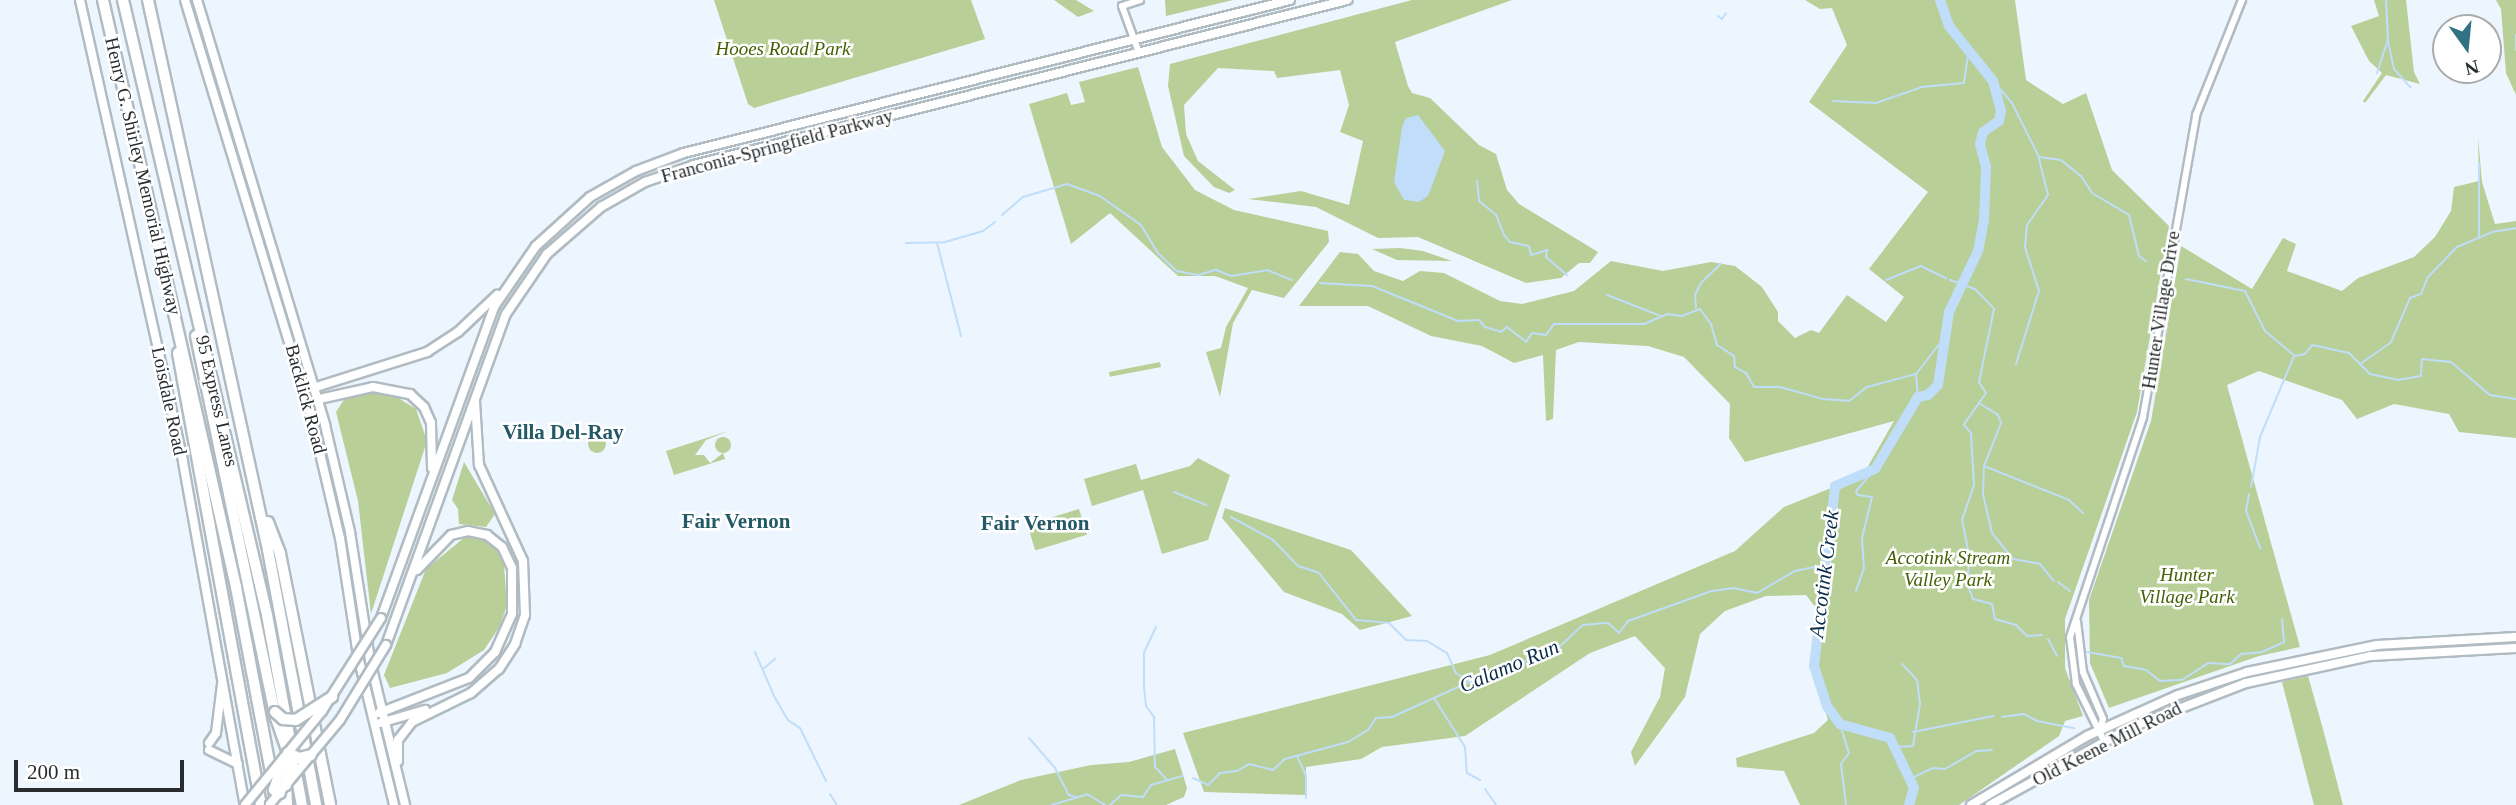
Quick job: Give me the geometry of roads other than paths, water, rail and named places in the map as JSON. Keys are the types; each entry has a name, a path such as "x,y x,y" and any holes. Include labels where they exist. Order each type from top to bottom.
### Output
{"highway":[{"name":"Henry G. Shirley Memorial Highway","path":"103,0 282,797"},
{"name":"95 Express Lanes","path":"123,0 267,615 302,805"},
{"path":"149,0 257,495 316,805"},
{"path":"189,283 207,391 274,709 288,754 282,797 270,805"},
{"path":"174,314 180,374 261,805"},
{"path":"257,495 279,554 330,805"},
{"path":"274,709 283,719 296,720 332,697"},
{"path":"288,754 300,740"},
{"path":"288,754 311,755"},
{"path":"260,786 282,797"}],"main road":[{"name":"Loisdale Road","path":"80,0 180,449 245,805"},
{"name":"Backlick Road","path":"185,0 305,391 337,521 373,721 394,805"},
{"name":"Backlick Road","path":"197,0 315,387 347,518 384,722 405,805"},
{"name":"Franconia-Springfield Parkway","path":"300,740 332,697 381,618 481,335 505,288 528,254 573,210 608,186 654,163 1290,0"},
{"name":"Franconia-Springfield Parkway","path":"282,797 350,706 386,645 506,314 534,271 576,226 636,186 694,165 1347,0"},
{"path":"305,391 399,364 435,348 505,288"},
{"path":"307,402 379,387 414,397 431,423 432,478"},
{"path":"400,785 400,737 416,719 471,693 499,669 518,637 526,606 523,561 479,465 475,395"},
{"path":"337,521 347,518"},
{"path":"373,721 382,712 469,678 495,652 512,614 515,584 510,562 499,543 483,533 468,531 447,537 413,575"},
{"name":"Old Keene Mill Road","path":"1971,805 2100,729 2209,684 2315,655 2431,639 2516,637"},
{"name":"Old Keene Mill Road","path":"1990,805 2105,741 2192,701 2291,671 2398,653 2516,648"},
{"path":"222,671 216,733 209,746 233,758 239,766"},
{"path":"373,721 384,722 440,707"},
{"path":"245,805 288,754"}],"street":[{"path":"1139,52 1122,6 1140,0"},
{"name":"Hunter Village Drive","path":"2105,741 2086,710 2071,665 2070,637 2143,417 2196,116 2242,0"},
{"name":"Hunter Village Drive","path":"2076,619 2086,684 2103,719 2100,729"}],"water":[{"path":"1418,115 1445,151 1428,196 1419,202 1404,200 1394,182 1402,127 1406,118"}],"waterway":[{"name":"Accotink Creek","path":"1909,805 1914,788 1890,738 1840,724 1827,706 1814,666 1835,486 1875,469 1918,397 1928,395 1938,385 1949,312 1978,251 1984,220 1986,167 1980,144 1983,132 1999,121 2001,111 1993,81 1949,26 1940,0"},
{"path":"2377,73 2388,40 2386,0"},
{"path":"1718,16 1722,19 1726,13"},
{"path":"2516,35 2516,50"},
{"path":"2388,41 2394,69 2411,88"},
{"path":"1833,101 1876,103 1922,87 1964,83 1969,46"},
{"path":"1993,81 2012,103 2039,157 2061,160 2081,176 2092,193 2129,215 2139,256 2146,261"},
{"path":"2016,364 2039,291 2025,247 2027,225 2048,195 2039,158"},
{"path":"2479,163 2479,238"},
{"path":"1477,181 1479,201 1496,215 1504,235 1510,242 1529,246 1531,255 1547,250 1546,257 1567,275"},
{"path":"1002,215 1023,197 1067,184 1100,196 1141,225 1157,252 1177,271 1198,275 1216,270 1231,276 1267,270 1292,280"},
{"path":"906,243 945,242 983,231 995,222"},
{"path":"2360,364 2391,342 2410,298 2421,294 2428,277 2457,247 2492,232 2516,228"},
{"path":"937,243 961,336"},
{"path":"1696,308 1695,295 1701,283 1721,264"},
{"path":"1886,280 1921,266 1946,278"},
{"path":"2186,279 2245,291 2265,331 2295,356 2305,354 2312,345 2349,353 2370,374 2398,380 2421,376 2422,359 2451,362 2490,395 2516,399"},
{"path":"1950,280 1975,289 1994,309 1979,382 1986,393 1964,425 1971,433 1974,485 1962,519 1969,555 1968,586 1973,599 1992,604 1995,619 2016,625 2027,636 2042,635"},
{"path":"1320,283 1372,286 1458,321 1479,320 1485,327 1501,332 1507,327 1526,342 1532,333 1546,335 1554,324 1644,324 1667,314 1682,316 1700,309 1711,324 1717,345 1734,356 1735,367 1746,373 1754,387 1780,387 1823,399 1849,401 1867,387 1916,374"},
{"path":"1607,295 1661,316"},
{"path":"1918,397 1916,374 1944,338"},
{"path":"2251,487 2260,437 2294,356"},
{"path":"1979,403 1998,415 2001,423 1984,466 1983,494 1992,533 2013,559 2040,564 2054,581"},
{"path":"1984,466 2069,500 2083,513"},
{"path":"1856,591 1864,568 1862,538 1872,497 1858,495 1856,491 1875,469"},
{"path":"1174,492 1207,505"},
{"path":"2249,494 2246,511 2260,548"},
{"path":"1231,517 1273,540 1298,566 1319,573 1356,620 1389,623 1406,640 1427,641 1447,653 1456,673 1470,682"},
{"name":"Calamo Run","path":"1193,778 1208,785 1220,773 1237,771 1249,764 1273,770 1285,759 1348,742 1368,730 1376,718 1392,717 1498,669 1521,665 1534,654 1557,649 1583,625 1608,623 1619,633 1628,621 1712,591 1734,588 1757,593 1795,571 1828,564"},
{"path":"2058,582 2070,591"},
{"path":"2087,652 2121,658 2124,666 2146,670 2160,681 2182,680 2208,663 2230,664 2241,654 2262,652 2284,642 2282,619"},
{"path":"1156,627 1144,653 1144,687 1146,706 1154,717 1155,767 1167,780"},
{"path":"2048,639 2057,656"},
{"path":"755,652 774,696 788,720 800,728 826,781"},
{"path":"763,669 775,659"},
{"path":"1895,747 1913,746 1920,704 1917,680 1902,664"},
{"path":"1434,698 1465,747 1467,773 1480,780"},
{"path":"2002,717 2024,714 2037,721 2074,728"},
{"path":"1913,732 1993,716"},
{"path":"1840,724 1849,753 1841,764 1846,805"},
{"path":"1029,738 1055,768 1069,795 1078,798"},
{"path":"1910,779 1933,768 1945,769 1976,751 1992,750"},
{"path":"1297,756 1306,775 1306,798"},
{"name":"Calamo Run","path":"1110,805 1121,795 1143,797 1151,785 1183,776"},
{"path":"1485,789 1496,805"},
{"path":"830,794 837,805"},
{"name":"Calamo Run","path":"1052,805 1087,794 1105,805"}],"district":[{"name":"Villa Del-Ray","path":"563,432"},
{"name":"Fair Vernon","path":"736,521"},
{"name":"Fair Vernon","path":"1035,523"}],"park label":[{"name":"Hooes Road Park","path":"783,49"},
{"name":"Accotink Stream Valley Park","path":"1948,569"},
{"name":"Hunter Village Park","path":"2187,586"}]}
